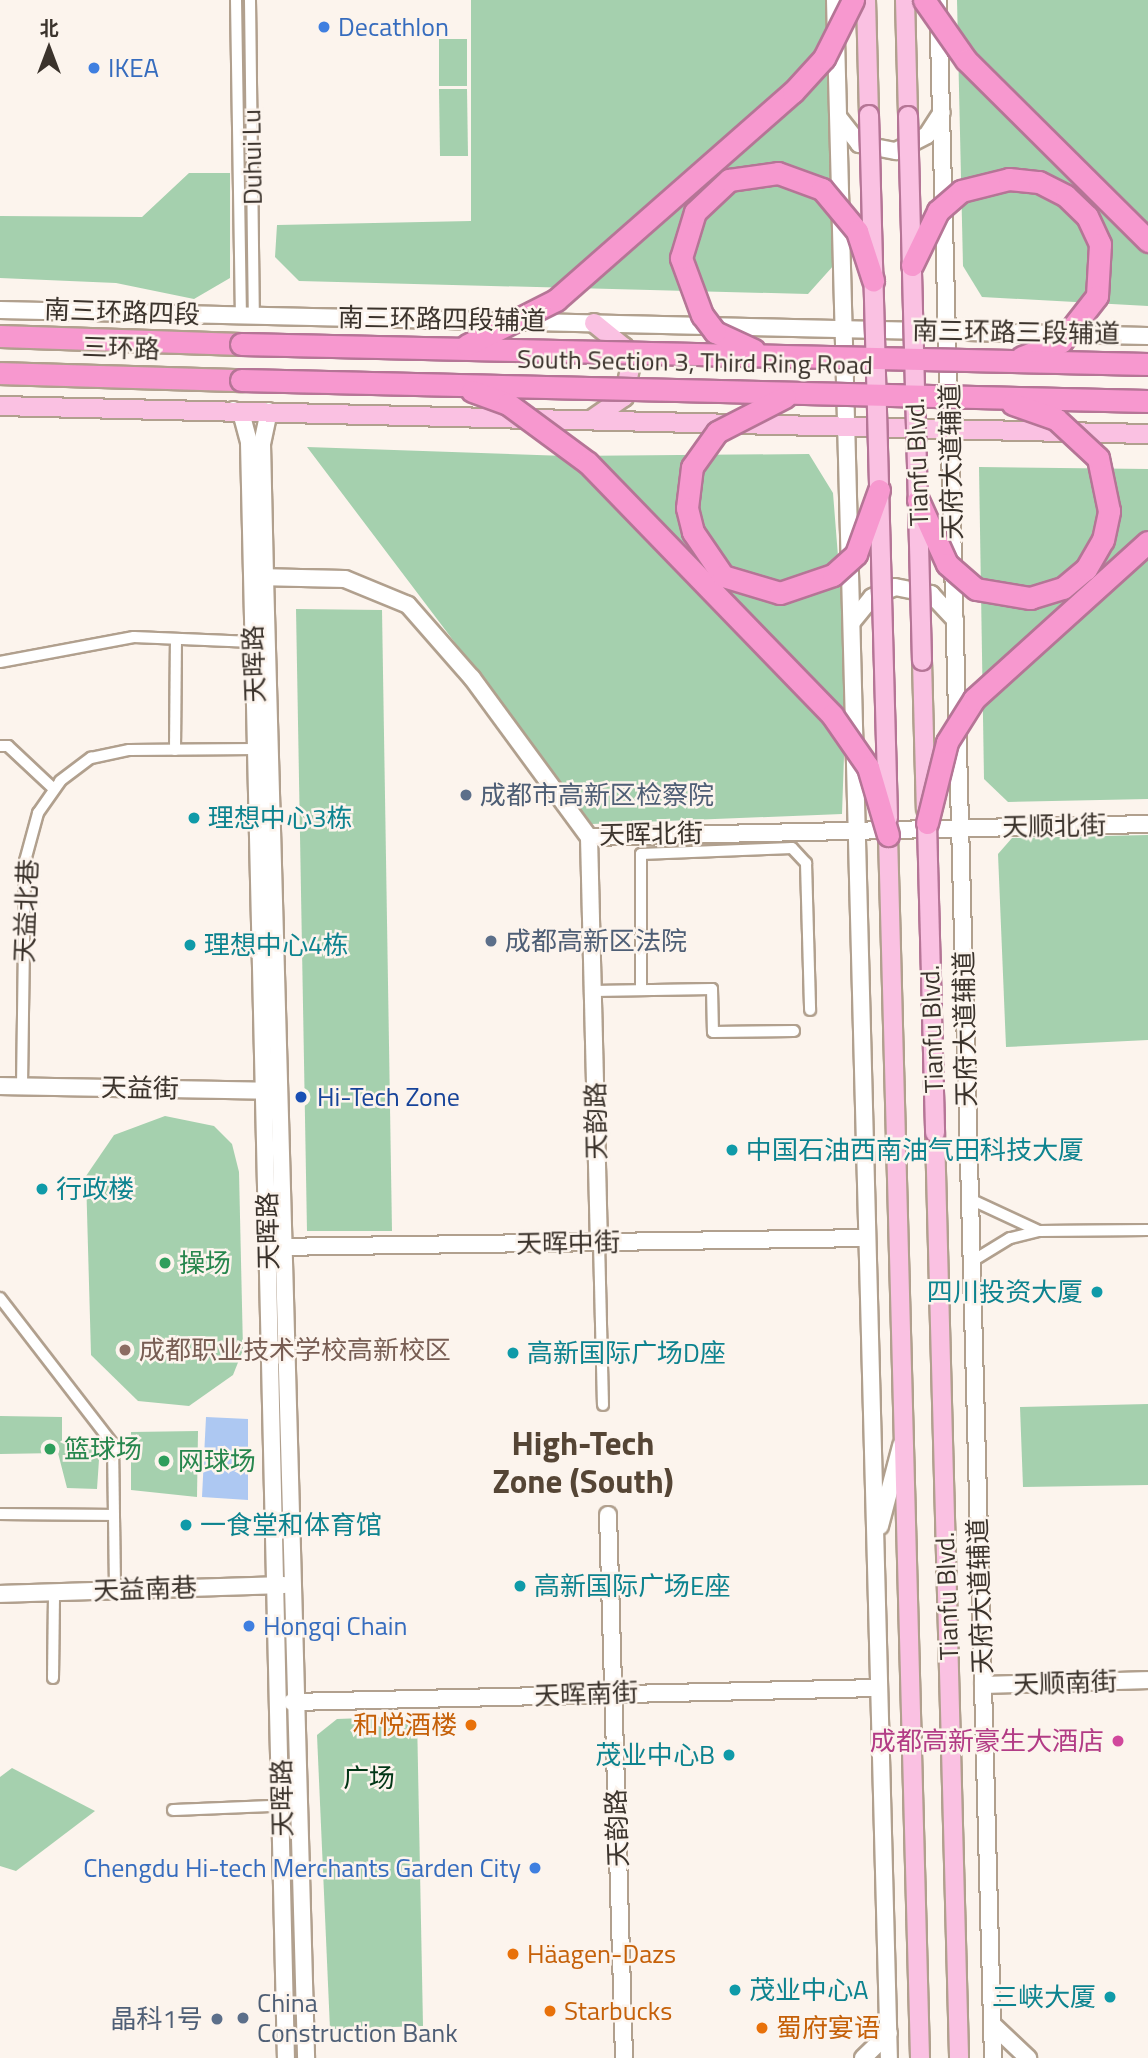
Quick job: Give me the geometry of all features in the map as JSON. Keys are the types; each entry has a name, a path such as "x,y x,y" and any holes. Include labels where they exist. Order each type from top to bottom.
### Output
{"highway":[{"path":"456,349 556,300 783,102 824,58 853,0"},
{"path":"924,0 966,60 1148,241"},
{"path":"771,356 715,332 684,280 685,233 709,195 750,174 803,178 845,211 873,280"},
{"path":"912,265 938,211 983,183 1039,182 1087,216 1100,244 1097,296 1061,342 1009,361"},
{"name":"南三环路四段","path":"0,336 241,344"},
{"name":"South Section 3, Third Ring Road","path":"241,344 1148,364"},
{"name":"三环路","path":"0,373 241,380"},
{"name":"South Section 3, Third Ring Road","path":"241,380 1148,401"},
{"path":"457,385 508,404 588,463 832,715 868,767 888,835"},
{"path":"797,393 739,416 704,445 692,467 687,508 705,557 723,576 754,590 807,589 856,554 879,490"},
{"path":"918,500 947,564 976,589 1030,598 1063,589 1086,569 1103,540 1109,511 1098,458 1056,419 991,397"},
{"path":"927,823 947,742 974,699 1148,542"}],"main road":[{"name":"Tianfu Blvd.","path":"866,0 920,2058"},
{"name":"Tianfu Blvd.","path":"905,0 959,2058"},
{"path":"591,419 624,397 631,372 624,347 594,323"},
{"path":"0,406 1148,434"}],"street":[{"name":"Duhui Lu","path":"236,0 247,314"},
{"name":"Duhui Lu","path":"247,314 250,0"},
{"path":"835,0 889,2058"},
{"name":"天府大道辅道","path":"938,0 993,2058"},
{"path":"838,116 859,144 895,151 927,135 942,112"},
{"name":"南三环路四段辅道","path":"0,310 883,329"},
{"name":"南三环路三段辅道","path":"883,329 1148,336"},
{"name":"天晖路","path":"233,410 248,436 258,577 289,1805 306,2058"},
{"name":"天晖路","path":"269,411 262,444 253,642 272,1091"},
{"name":"天晖北街","path":"258,577 345,579 408,605 472,678 589,837 857,828 960,828"},
{"path":"851,622 872,597 895,587 931,594 955,620"},
{"path":"0,662 134,637 253,642"},
{"path":"175,750 176,639"},
{"path":"0,746 9,746 54,789"},
{"name":"天益北巷","path":"22,1086 25,861 38,813 54,789 91,758 175,750 256,749"},
{"name":"天顺北街","path":"960,828 1148,824"},
{"name":"天韵路","path":"589,837 603,1405"},
{"path":"641,990 641,855 792,848 806,863 810,1010"},
{"path":"593,992 712,989 713,1032 794,1031"},
{"name":"天益街","path":"0,1086 272,1091"},
{"path":"970,1199 1039,1231"},
{"path":"971,1262 1010,1238 1039,1231 1148,1230"},
{"name":"天晖中街","path":"276,1247 867,1238"},
{"path":"0,1298 113,1444 115,1590"},
{"path":"876,1543 904,1437"},
{"path":"0,1514 114,1515"},
{"name":"天韵路","path":"608,1515 624,2058"},
{"name":"天晖路","path":"283,1585 292,1702 286,2058"},
{"name":"天益南巷","path":"0,1594 283,1585"},
{"path":"52,1678 54,1592"},
{"name":"天顺南街","path":"983,1685 1148,1680"},
{"name":"天晖南街","path":"292,1702 879,1688"},
{"path":"173,1810 289,1805"},
{"path":"992,2024 1028,2058"},
{"path":"863,2058 888,2033"}],"green space":[{"path":"471,0 826,0 834,265 808,294 299,281 275,257 277,225 471,221"},
{"path":"957,0 1148,0 1148,306 982,297 963,266"},
{"path":"439,39 467,39 467,86 439,86"},
{"path":"439,89 467,89 468,156 440,156"},
{"path":"189,173 230,173 230,278 194,299 116,283 0,278 0,216 142,217"},
{"path":"307,447 566,456 809,454 833,493 847,670 842,814 592,824"},
{"path":"979,467 1148,469 1148,799 1008,802 984,779"},
{"path":"296,609 382,610 392,1231 307,1231"},
{"path":"1148,835 1148,1040 1006,1047 998,854 1012,838"},
{"name":"操场","path":"165,1116 214,1126 232,1144 239,1172 243,1350 233,1375 189,1406 138,1401 91,1355 86,1176 114,1135"},
{"path":"1148,1404 1148,1485 1023,1487 1020,1407"},
{"name":"篮球场","path":"0,1416 62,1417 62,1442 100,1445 97,1489 67,1488 58,1453 0,1454"},
{"name":"网球场","path":"198,1431 197,1497 131,1490 131,1432"},
{"name":"广场","path":"417,1716 423,2026 330,2029 317,1735 337,1719"},
{"path":"12,1768 95,1811 16,1871 0,1866 0,1777"}],"water":[{"path":"206,1417 248,1419 248,1500 202,1497"}],"place":[{"name":"Decathlon","path":"324,27"},
{"name":"IKEA","path":"94,68"},
{"name":"成都市高新区检察院","path":"466,795"},
{"name":"理想中心3栋","path":"194,818"},
{"name":"成都高新区法院","path":"491,941"},
{"name":"理想中心4栋","path":"190,945"},
{"name":"Hi-Tech Zone","path":"301,1097"},
{"name":"中国石油西南油气田科技大厦","path":"732,1150"},
{"name":"行政楼","path":"42,1189"},
{"name":"操场","path":"165,1263"},
{"name":"四川投资大厦","path":"1097,1292"},
{"name":"成都职业技术学校高新校区","path":"125,1350"},
{"name":"高新国际广场D座","path":"513,1353"},
{"name":"篮球场","path":"50,1449"},
{"name":"网球场","path":"164,1461"},
{"name":"一食堂和体育馆","path":"186,1525"},
{"name":"高新国际广场E座","path":"520,1586"},
{"name":"Hongqi Chain","path":"249,1626"},
{"name":"和悦酒楼","path":"471,1725"},
{"name":"成都高新豪生大酒店","path":"1118,1741"},
{"name":"茂业中心B","path":"729,1755"},
{"name":"Chengdu Hi-tech Merchants Garden City","path":"535,1868"},
{"name":"Häagen-Dazs","path":"513,1954"},
{"name":"茂业中心A","path":"735,1990"},
{"name":"三峡大厦","path":"1110,1997"},
{"name":"Starbucks","path":"550,2011"},
{"name":"China Construction Bank","path":"243,2018"},
{"name":"晶科1号","path":"217,2019"},
{"name":"蜀府宴语","path":"762,2028"}],"district":[{"name":"High-Tech Zone (South)","path":"583,1463"}]}
